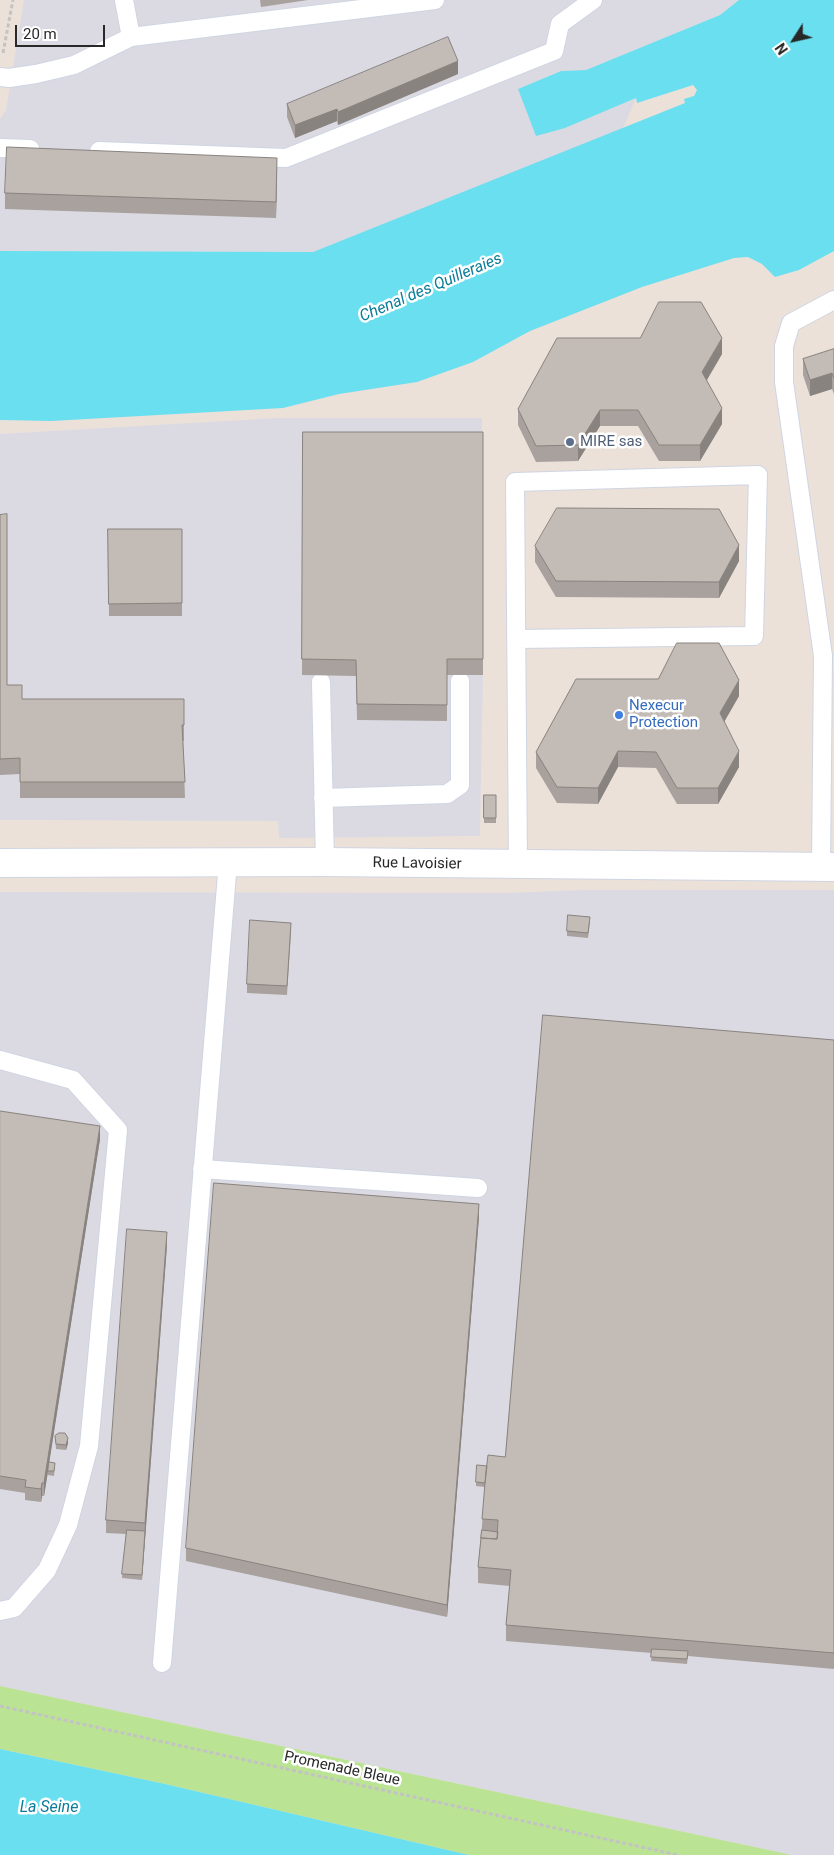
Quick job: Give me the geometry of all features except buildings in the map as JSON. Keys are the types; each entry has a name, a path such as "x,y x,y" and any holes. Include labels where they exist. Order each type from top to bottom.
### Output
{"street":[{"name":"Rue Lavoisier","path":"0,863 325,862 518,866 827,867"}],"lane":[{"path":"124,0 131,37"},
{"path":"1,70 9,78 74,65 131,37 435,0"},
{"path":"78,150 286,158 554,51 560,24 593,0"},
{"path":"0,148 49,150"},
{"path":"827,867 823,656 784,382 784,346 791,323 834,300"},
{"path":"516,639 754,636 758,475 515,482 516,639 518,866"},
{"path":"323,798 447,794 460,785 460,681"},
{"path":"321,682 325,862"},
{"path":"162,1663 228,862"},
{"path":"0,1060 73,1080 118,1130 86,1454 68,1525 47,1570 14,1608 0,1611"},
{"path":"202,1169 478,1188"}],"path":[{"path":"1,70 13,0"},
{"name":"Promenade Bleue","path":"0,1706 678,1855"}],"shaded area":[{"path":"24,0 739,0 720,15 586,70 560,71 518,89 565,128 636,98 623,129 313,252 0,251 0,119 6,110"},
{"path":"278,418 482,418 483,675 480,836 279,838 278,821 0,820 0,434"},
{"path":"585,890 834,890 834,1855 792,1855 0,1686 0,892 505,893"}],"green space":[{"path":"0,1686 792,1855 469,1855 165,1784 0,1749"}],"water":[{"name":"Chenal des Quilleraies","path":"739,0 834,0 834,251 799,270 775,277 762,264 748,257 734,258 642,287 530,331 473,362 417,382 339,394 283,408 51,421 0,420 0,251 313,252 685,103 684,99 694,96 697,90 693,85 637,103 636,98 565,128 536,136 518,89 561,71 586,70 720,15"},
{"name":"La Seine","path":"0,1749 165,1784 469,1855 0,1855"}],"place":[{"name":"MIRE sas","path":"570,442"},
{"name":"Nexecur Protection","path":"619,715"}]}
